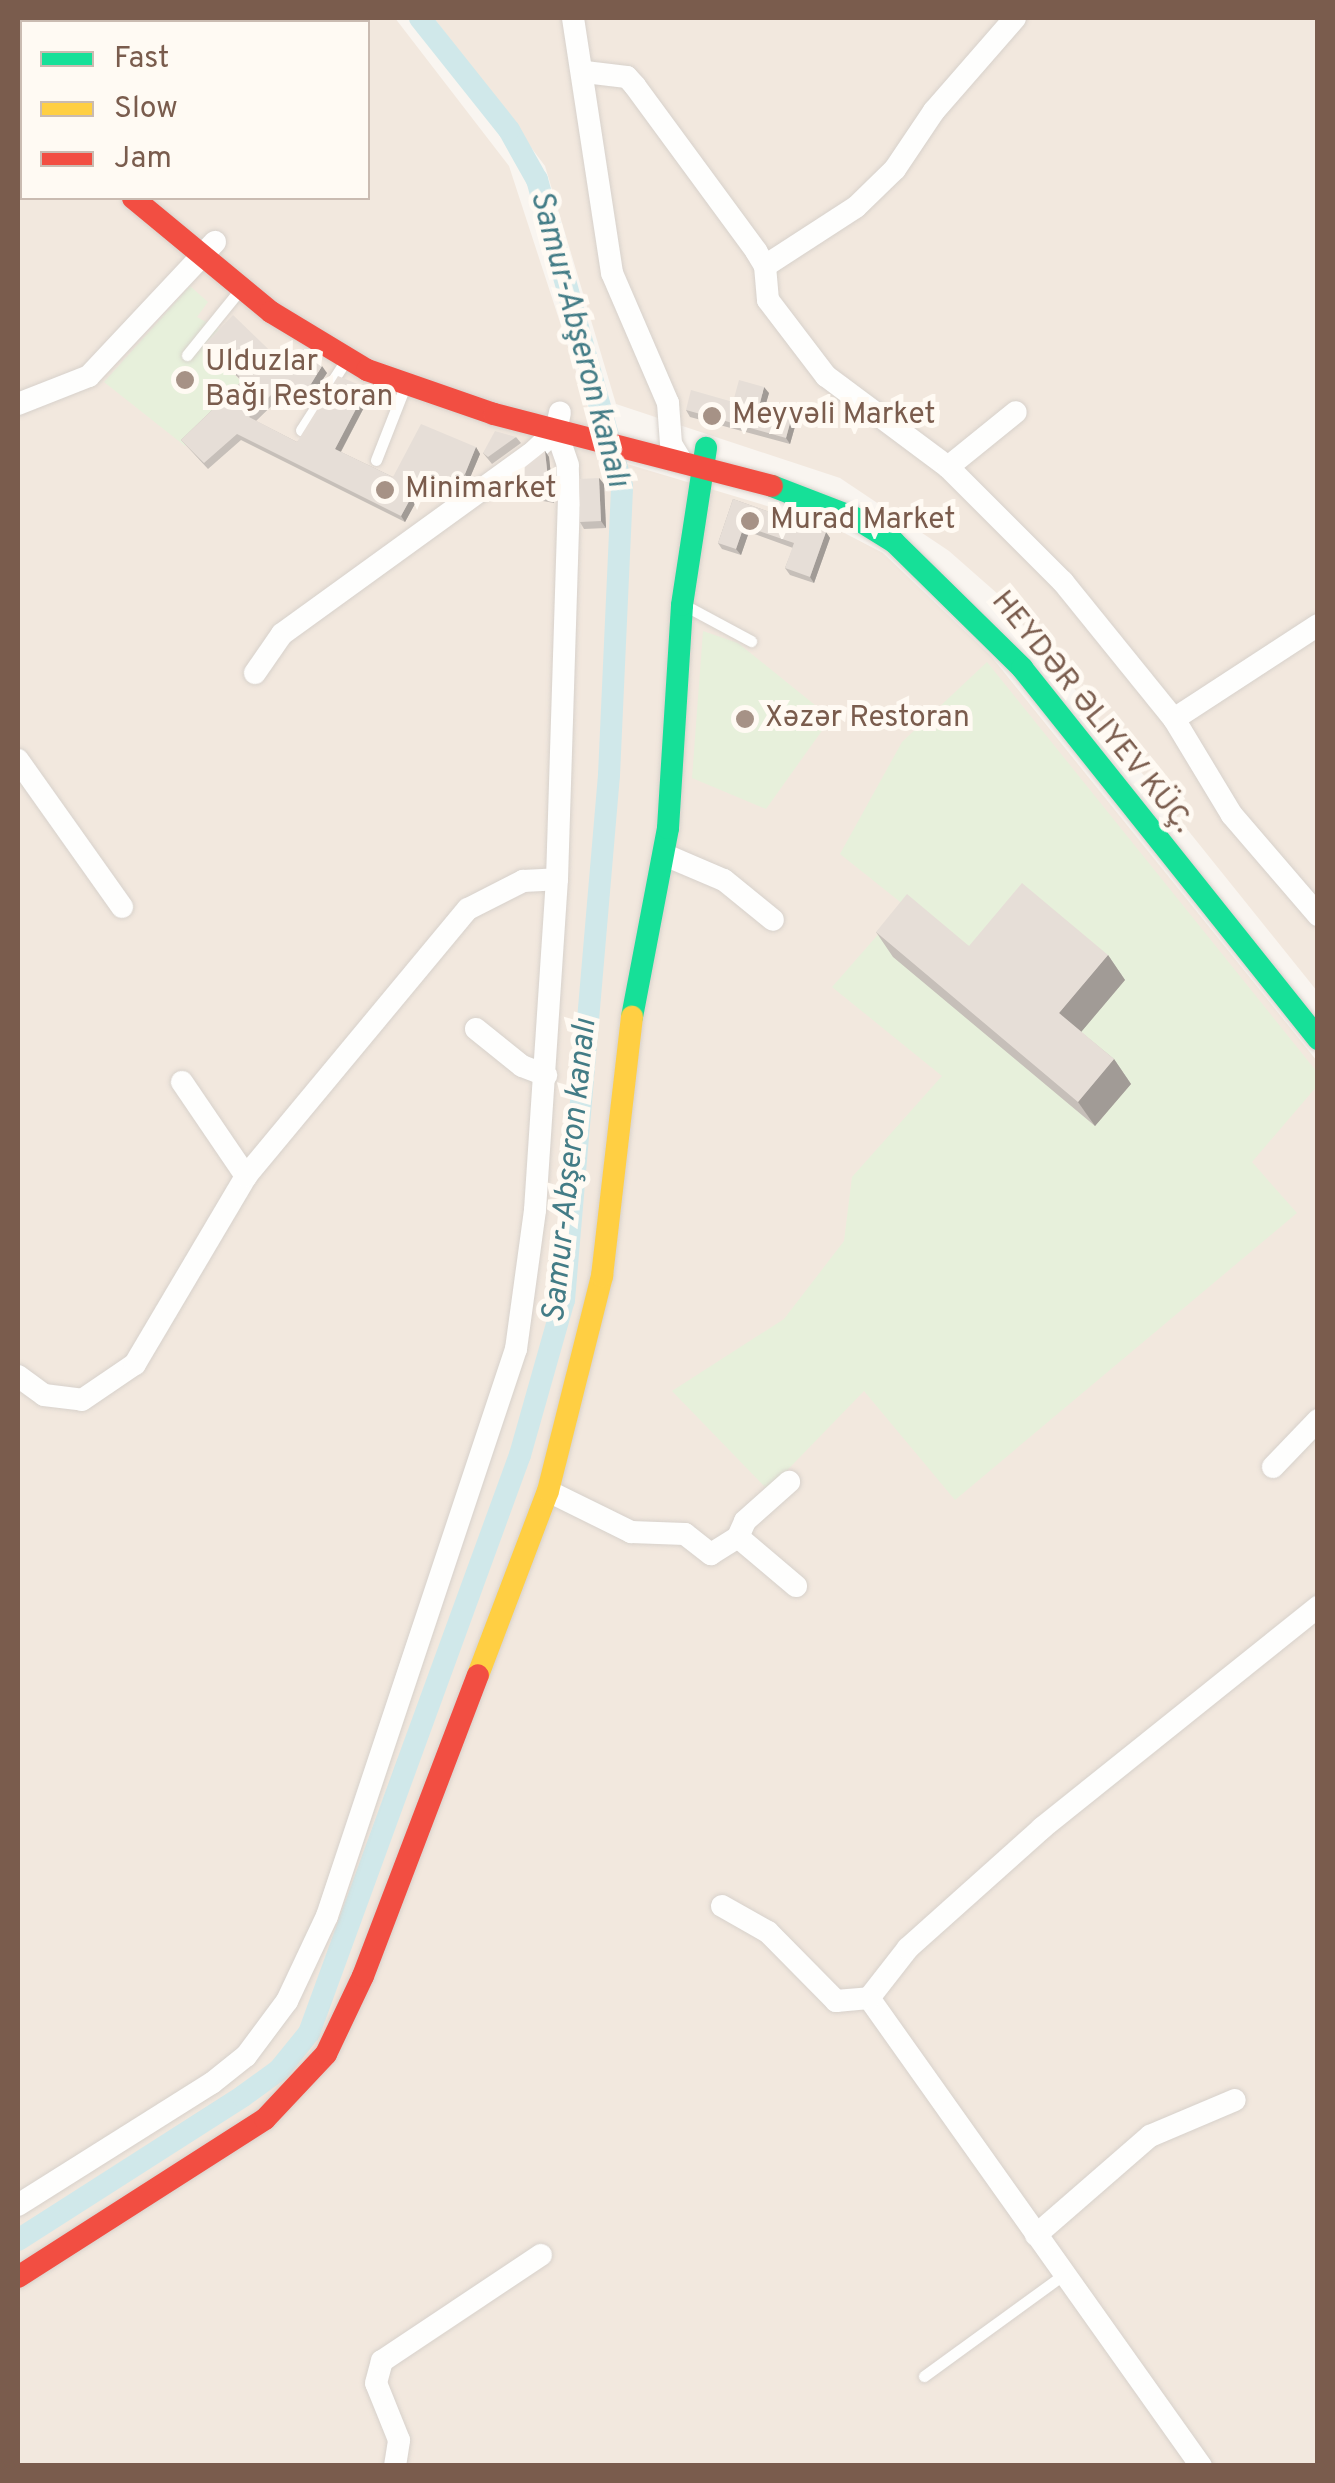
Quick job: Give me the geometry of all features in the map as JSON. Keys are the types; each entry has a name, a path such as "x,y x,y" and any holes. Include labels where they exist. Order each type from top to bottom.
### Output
{"main road":[{"path":"136,200 408,377"},
{"path":"165,200 241,289 346,360 564,423"},
{"name":"HEYDƏR ƏLIYEV KÜÇ.","path":"564,423 661,444 856,518 894,542 954,596 1022,668 1318,1039"},
{"name":"HEYDƏR ƏLIYEV KÜÇ.","path":"697,459 824,482 870,503 934,549 1037,656 1318,1006"},
{"path":"18,2277 265,2119 326,2054 363,1976 548,1491 602,1276 621,1074 664,856 697,459"}],"street":[{"path":"573,18 585,72 612,273 668,403 661,444"},
{"path":"765,266 856,207 895,169 934,111 1015,18"},
{"path":"585,72 616,74 636,86 765,266 768,300 826,376 948,467 1063,582 1174,719 1232,815 1318,916"},
{"path":"18,404 89,376 208,250"},
{"path":"948,467 1016,412"},
{"path":"255,672 282,634 472,500 564,423"},
{"path":"18,2205 148,2126 246,2056 311,1958 516,1349 546,1075 557,879 569,482 564,423"},
{"path":"1174,719 1318,624"},
{"path":"18,760 122,906"},
{"path":"664,856 724,880 773,920"},
{"path":"18,1376 44,1395 82,1400 119,1378 168,1316 246,1176 468,909 523,881 557,879"},
{"path":"476,1029 522,1066 546,1075"},
{"path":"182,1082 246,1176"},
{"path":"1273,1467 1318,1420"},
{"path":"548,1491 631,1532 686,1534 711,1554 738,1537 745,1521 789,1482"},
{"path":"738,1537 796,1586"},
{"path":"722,1906 768,1932 836,2001 869,1998 908,1948 1042,1828 1318,1608"},
{"path":"869,1998 1201,2466"},
{"path":"1036,2235 1150,2136 1235,2100"},
{"path":"395,2466 399,2440 376,2383 382,2361 541,2255"}],"lane":[{"path":"187,355 241,289"},
{"path":"301,430 346,360"},
{"path":"376,460 408,377"},
{"path":"682,605 751,641"},
{"path":"924,2376 1064,2275"}],"shaded area":[{"path":"18,18 395,18 509,166 604,457 827,524 883,553 991,656 1317,1061 1317,2465 18,2465"},
{"path":"434,18 1317,18 1317,991 999,595 949,551 840,478 616,404 545,166"}],"green space":[{"path":"190,286 208,302 197,317 226,333 210,351 247,387 185,446 104,382"},
{"path":"703,631 738,643 831,718 766,809 692,778"},
{"path":"987,662 1317,1072 1317,1086 1252,1162 1297,1213 955,1500 864,1391 768,1490 672,1391 784,1319 844,1241 852,1177 942,1076 832,987 904,905 840,854 902,742"}],"building":[{"path":"18,18 55,20 20,20"},
{"path":"233,315 291,371 301,355 322,366 303,397 282,384 249,417 297,442 338,376 367,388 335,449 393,477 421,424 476,447 465,474 452,483 425,472 401,516 237,434 204,463 181,440 243,380 205,344"},
{"path":"739,380 764,387 759,407 792,416 786,438 686,410 691,390 733,402"},
{"path":"495,431 516,437 488,457 483,453"},
{"path":"545,451 550,496 511,489 511,482 522,482 516,474"},
{"path":"599,478 601,521 580,522 579,479"},
{"path":"733,499 826,532 810,577 785,568 794,543 744,526 736,549 718,543"},
{"path":"1022,883 1108,955 1059,1013 1114,1059 1078,1102 876,932 907,894 969,946"}],"waterway":[{"name":"Samur-Abşeron kanalı","path":"18,2240 243,2096 279,2070 309,2033 520,1455 564,1300 609,775 622,486 537,180 509,130 420,18"}],"traffic: fast":[{"path":"632,1017 668,828 682,605 706,448"},
{"path":"772,486 855,518 894,542 1022,668 1318,1039"}],"traffic: slow":[{"path":"478,1675 548,1491 602,1276 632,1017"}],"traffic: jam":[{"path":"135,200 271,312 367,370 494,414 772,486"},
{"path":"18,2277 265,2119 326,2054 363,1976 478,1675"}],"place":[{"name":"Ulduzlar Bağı Restoran","path":"185,380"},
{"name":"Meyvəli Market","path":"712,416"},
{"name":"Minimarket","path":"385,490"},
{"name":"Murad Market","path":"750,521"},
{"name":"Xəzər Restoran","path":"745,719"}]}
